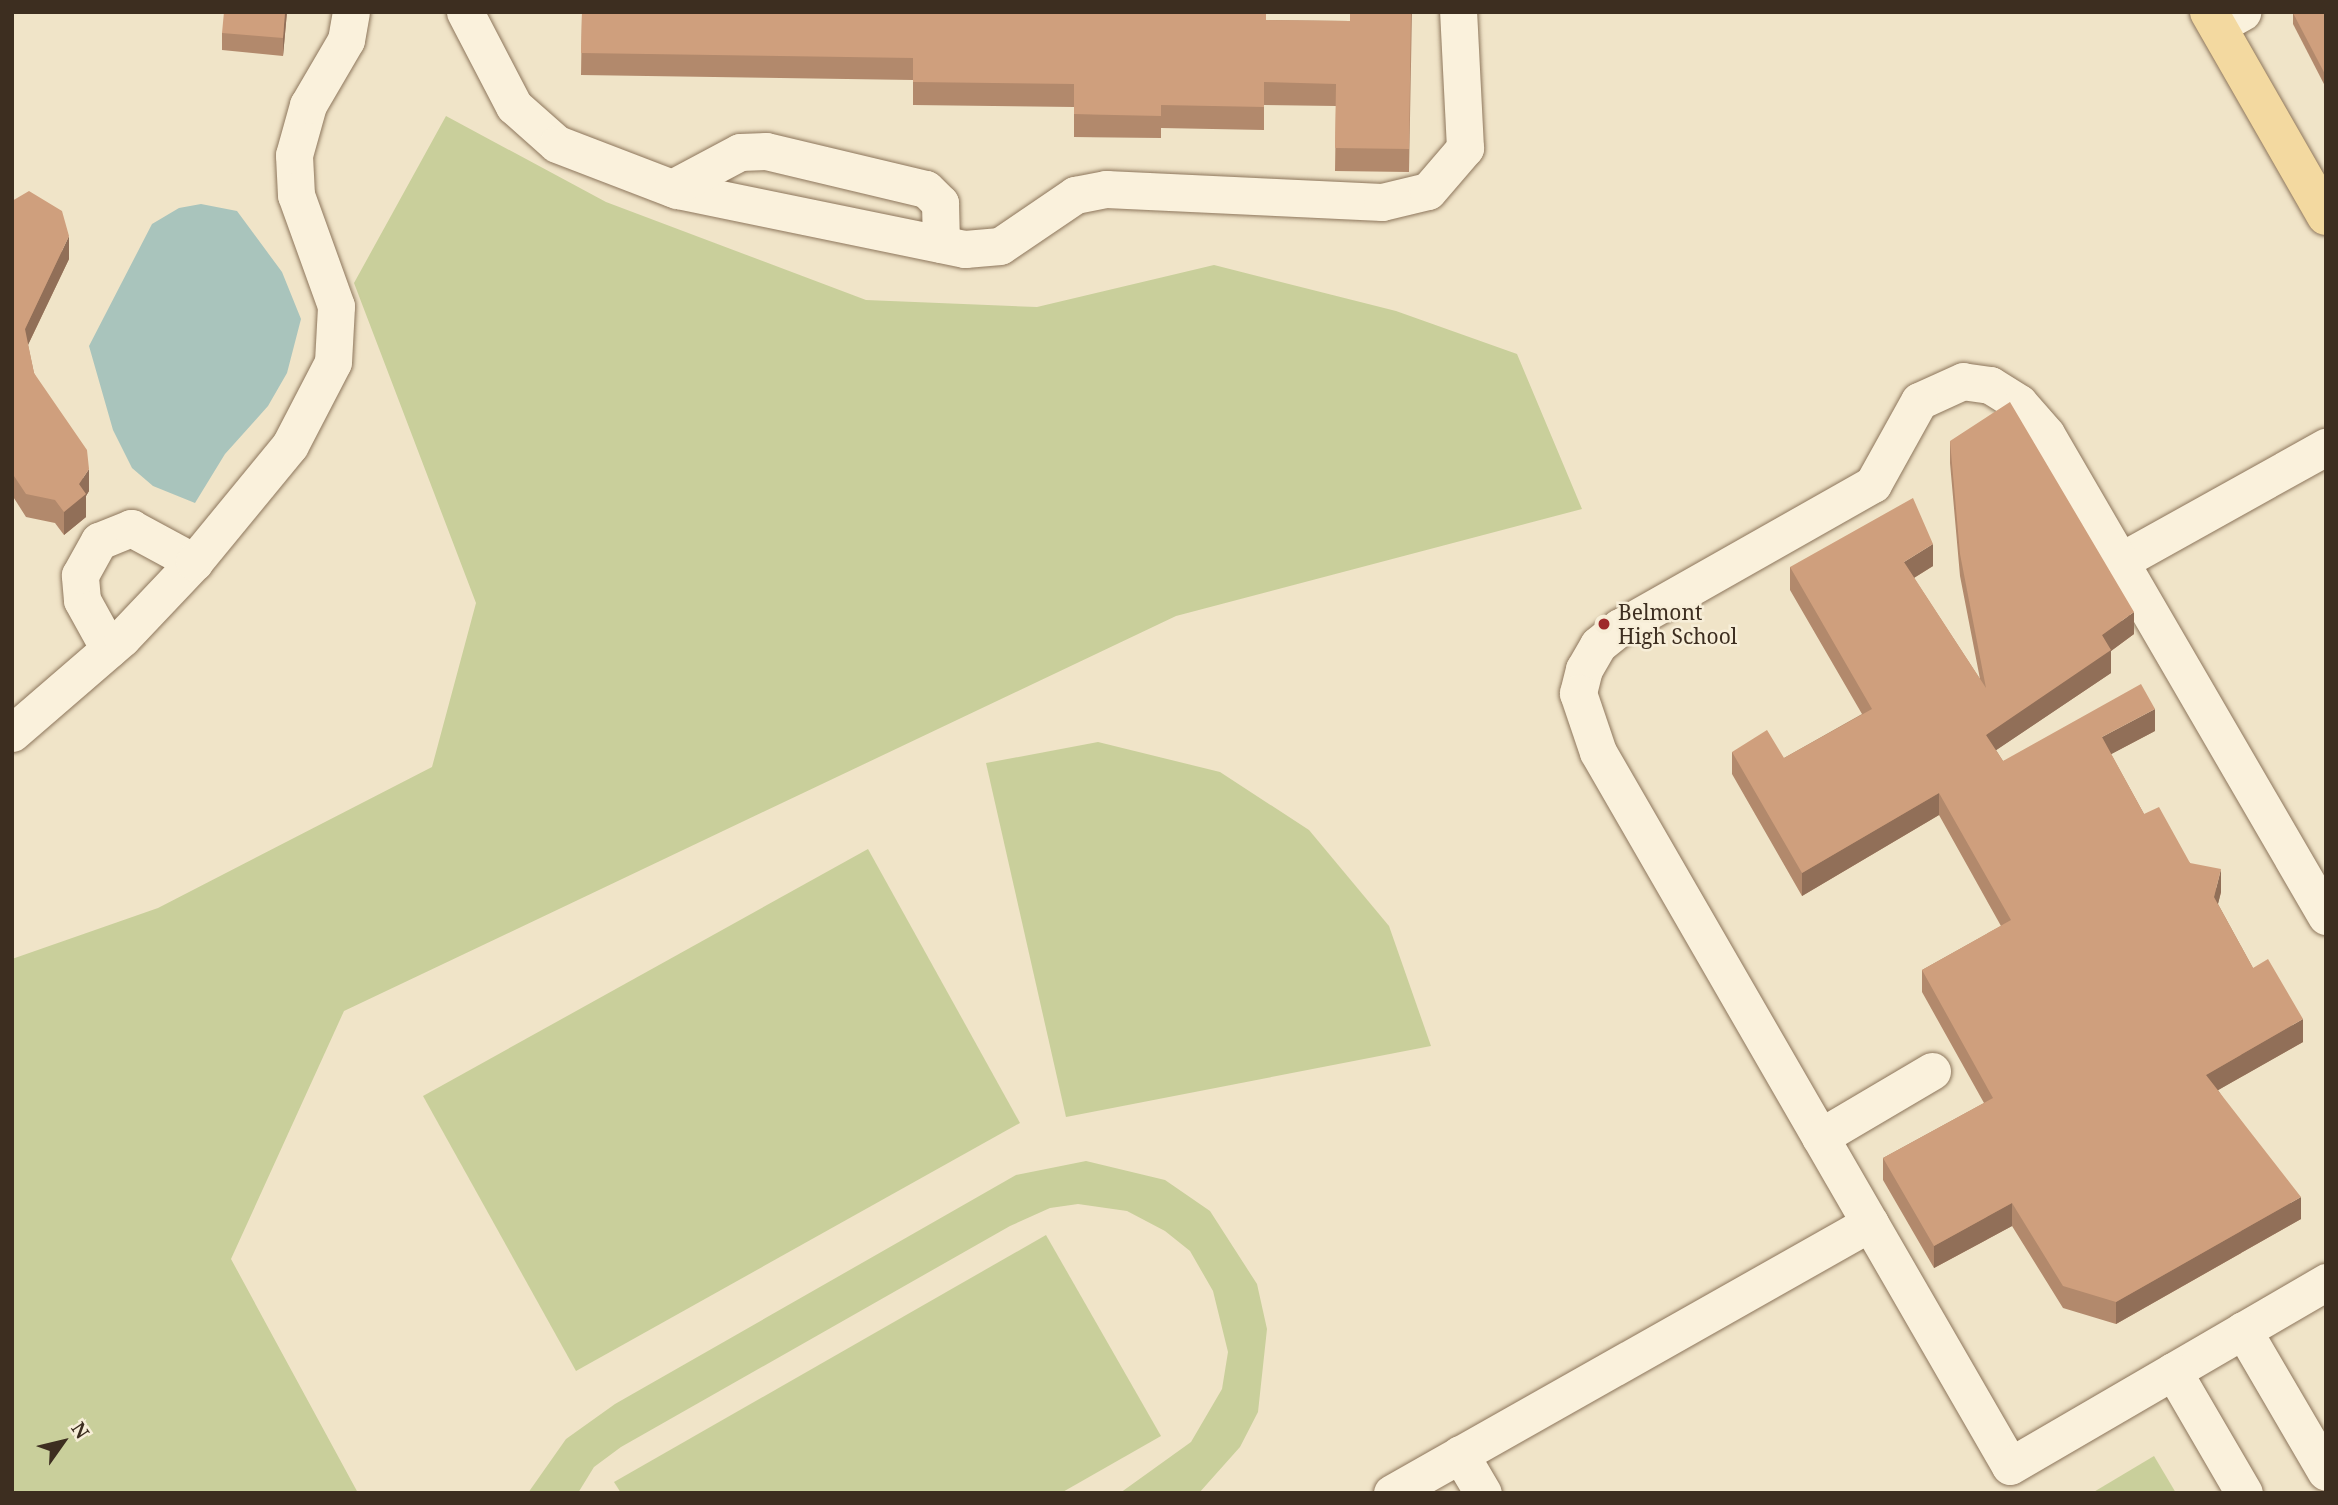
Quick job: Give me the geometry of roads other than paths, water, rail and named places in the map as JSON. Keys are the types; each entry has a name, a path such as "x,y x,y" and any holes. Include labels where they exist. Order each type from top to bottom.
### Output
{"main road":[{"path":"2223,17 2326,216"}],"lane":[{"path":"12,733 109,649 194,562 290,445 333,362 336,306 296,195 294,155 308,105 346,40 351,12"},
{"path":"465,12 514,106 557,144 672,188 941,244 1000,246 1075,195 1105,189 1382,202 1429,191 1465,148 1458,12"},
{"path":"672,188 740,152 766,151 926,189 940,203 941,244"},
{"path":"2323,1291 2243,1330 2010,1466 1598,752 1578,693 1584,669 1598,645 1620,627 1852,500 1873,484 1919,401 1962,381 1990,385 2019,402 2046,435 2326,916"},
{"path":"2119,562 2326,447"},
{"path":"109,649 81,587 80,575 99,541 131,528 194,562"},
{"path":"1820,1137 1932,1071"},
{"path":"1392,1493 1870,1223"},
{"path":"2243,1330 2326,1472"},
{"path":"2173,1371 2244,1493"},
{"path":"1460,1454 1483,1493"}],"water":[{"path":"201,204 237,211 282,272 301,319 287,373 268,406 225,454 195,503 153,486 132,468 113,430 89,346 152,224 179,208"}],"place":[{"name":"Belmont High School","path":"1604,624"}]}
